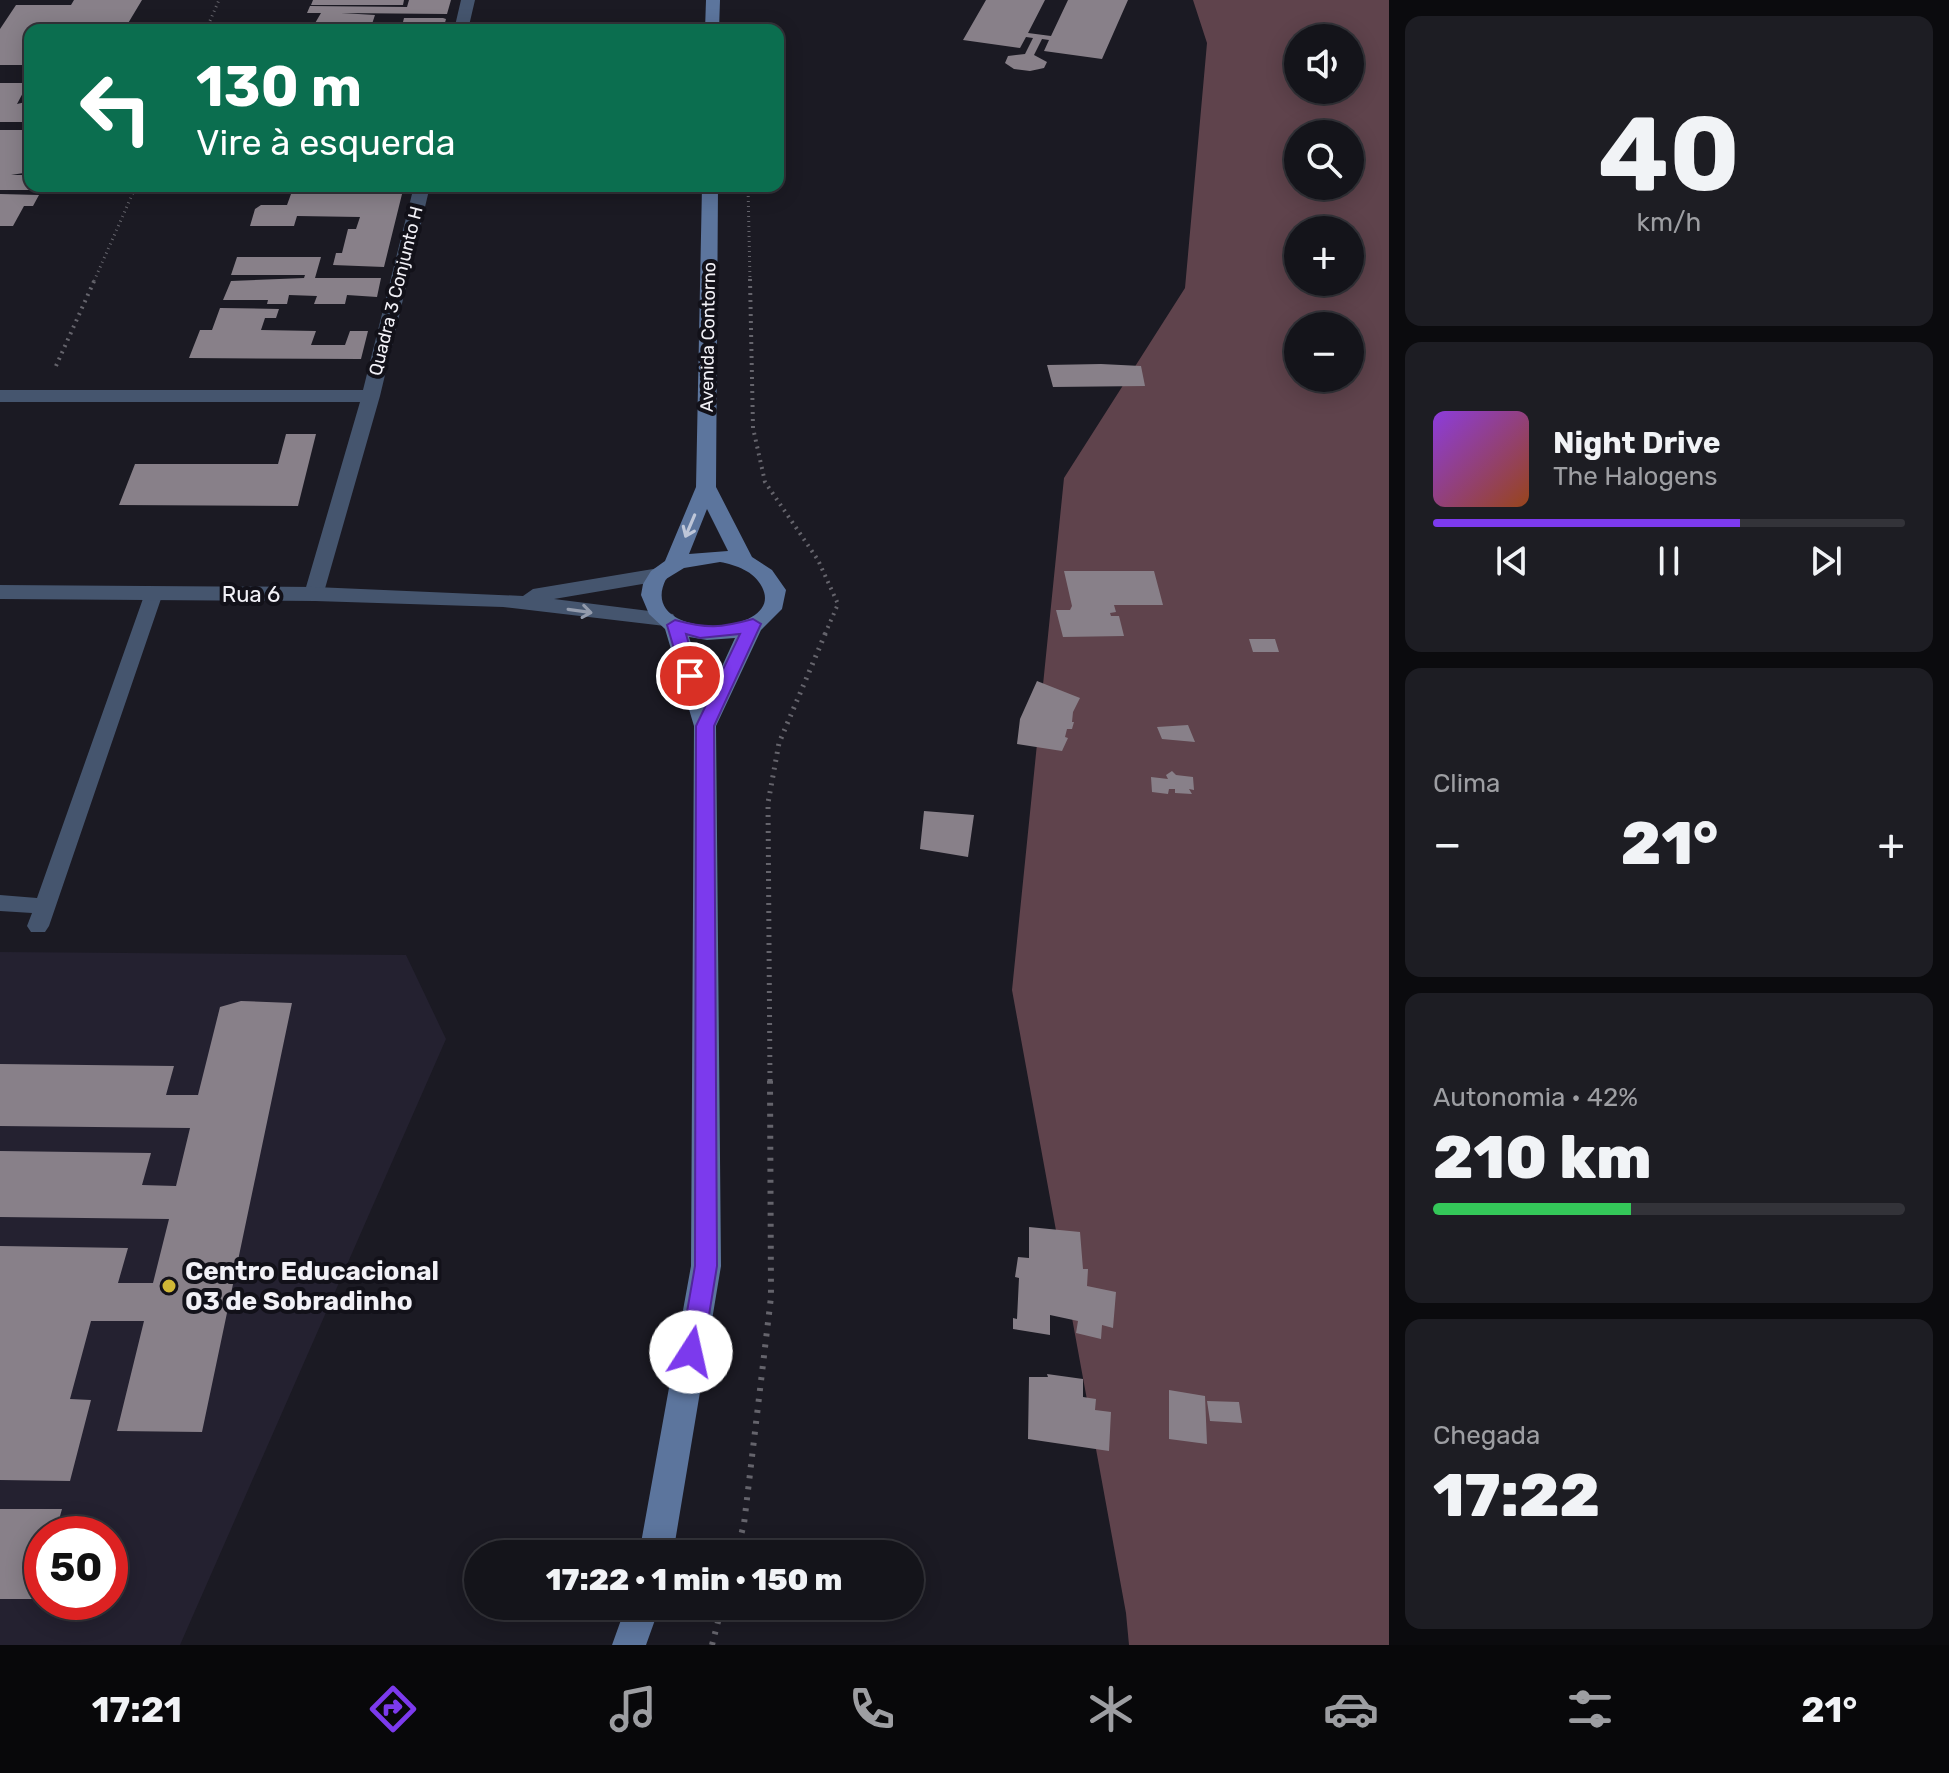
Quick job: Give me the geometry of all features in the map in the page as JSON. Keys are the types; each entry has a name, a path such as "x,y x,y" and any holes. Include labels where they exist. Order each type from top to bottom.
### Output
{"main road":[{"path":"712,24 713,0"},
{"name":"Avenida Contorno","path":"706,487 710,192"},
{"path":"706,487 743,560"},
{"path":"658,1540 706,1266 705,726 670,622 654,605 651,590 666,570 706,487"},
{"path":"666,570 696,557 720,556 743,560 765,573 775,590 771,609 753,624 729,633 700,633 670,622"},
{"path":"705,726 753,624"},
{"path":"629,1645 638,1620"}],"street":[{"path":"462,24 468,0"},
{"name":"Quadra 3 Conjunto H","path":"315,594 371,396 421,192"},
{"path":"0,396 371,396"},
{"name":"Rua 6","path":"503,600 666,570"},
{"name":"Rua 6","path":"0,592 315,594 503,600 670,622"}],"lane":[{"path":"0,903 42,916 154,593"}],"path":[{"path":"209,24 219,0"},
{"path":"43,396 133,192"},
{"path":"740,1540 771,1297 768,803 779,743 838,604 818,560 765,482 753,428 748,192"},
{"path":"712,1645 718,1620"}],"shaded area":[{"path":"1193,0 1389,0 1389,1645 1129,1645 1126,1613 1012,990 1064,478 1185,288 1207,43"},
{"name":"Centro Educacional 03 de Sobradinho","path":"0,952 406,955 446,1039 180,1645 0,1645"}],"building":[{"path":"74,0 142,0 128,24 24,24 24,65 0,65 0,29 16,5 71,5"},
{"path":"313,0 404,0 403,5 311,5"},
{"path":"409,0 451,0 447,14 341,13 375,15 372,24 315,24 321,13 307,13 310,6 407,7"},
{"path":"986,0 1045,0 1028,33 1051,36 1068,0 1128,0 1102,59 1044,51 1049,40 1042,39 1034,55 1047,62 1044,68 1030,71 1014,69 1005,63 1008,56 1025,54 1033,38 1026,37 1020,48 963,40"},
{"path":"404,18 446,19 445,24 402,24"},
{"path":"0,83 24,83 24,91 17,104 24,102 24,122 0,122"},
{"path":"0,130 24,130 24,173 11,175 24,175 24,190 0,190"},
{"path":"403,192 384,267 333,265 336,253 342,253 348,229 356,229 360,217 297,216 294,226 250,226 255,209 261,205 287,205 291,194"},
{"path":"0,194 39,195 33,206 24,206 13,226 0,226"},
{"path":"237,257 321,257 315,278 381,278 377,297 347,295 345,304 314,304 317,296 289,295 287,304 267,304 268,300 223,300 231,281 304,278 305,275 231,275"},
{"path":"220,308 279,309 276,318 265,318 261,330 316,331 311,345 345,345 350,331 368,331 361,359 189,358 200,330 212,330"},
{"path":"1047,365 1141,366 1145,386 1053,387"},
{"path":"286,434 316,434 298,506 119,505 135,464 278,464"},
{"path":"1064,571 1154,571 1163,605 1114,605 1116,612 1110,613 1111,616 1119,616 1124,636 1063,637 1056,610 1070,610 1072,606"},
{"path":"1249,639 1275,639 1279,652 1253,652"},
{"path":"1037,681 1080,698 1062,751 1017,744 1020,719"},
{"path":"1188,725 1195,742 1162,739 1157,727"},
{"path":"1172,771 1176,775 1193,777 1194,790 1189,789 1192,794 1175,793 1175,789 1169,789 1168,794 1152,792 1151,777 1168,779 1166,775"},
{"path":"924,811 974,815 968,857 920,849"},
{"path":"241,1001 292,1003 202,1432 117,1431 144,1321 91,1321 70,1399 91,1400 70,1481 0,1480 0,1246 128,1248 118,1283 153,1283 169,1219 0,1217 0,1151 151,1153 142,1185 176,1186 190,1128 0,1126 0,1064 174,1066 166,1095 198,1095 220,1007"},
{"path":"1029,1227 1080,1232 1083,1269 1088,1269 1087,1286 1116,1292 1113,1328 1102,1325 1101,1339 1076,1333 1078,1321 1050,1315 1050,1335 1013,1329 1013,1318 1017,1319 1019,1278 1015,1277 1018,1257 1029,1258"},
{"path":"1047,1374 1083,1379 1083,1397 1096,1399 1095,1410 1111,1412 1109,1451 1028,1439 1029,1377 1048,1377"},
{"path":"1169,1390 1205,1396 1207,1444 1169,1439"},
{"path":"1207,1401 1239,1402 1242,1423 1210,1421"},
{"path":"0,1509 62,1509 60,1516 24,1516 24,1599 0,1599"}],"place":[{"name":"Centro Educacional 03 de Sobradinho","path":"169,1286"}],"route":[{"path":"690,676 675,625 700,633 729,633 753,624 705,726 706,1266 691,1352"}]}
